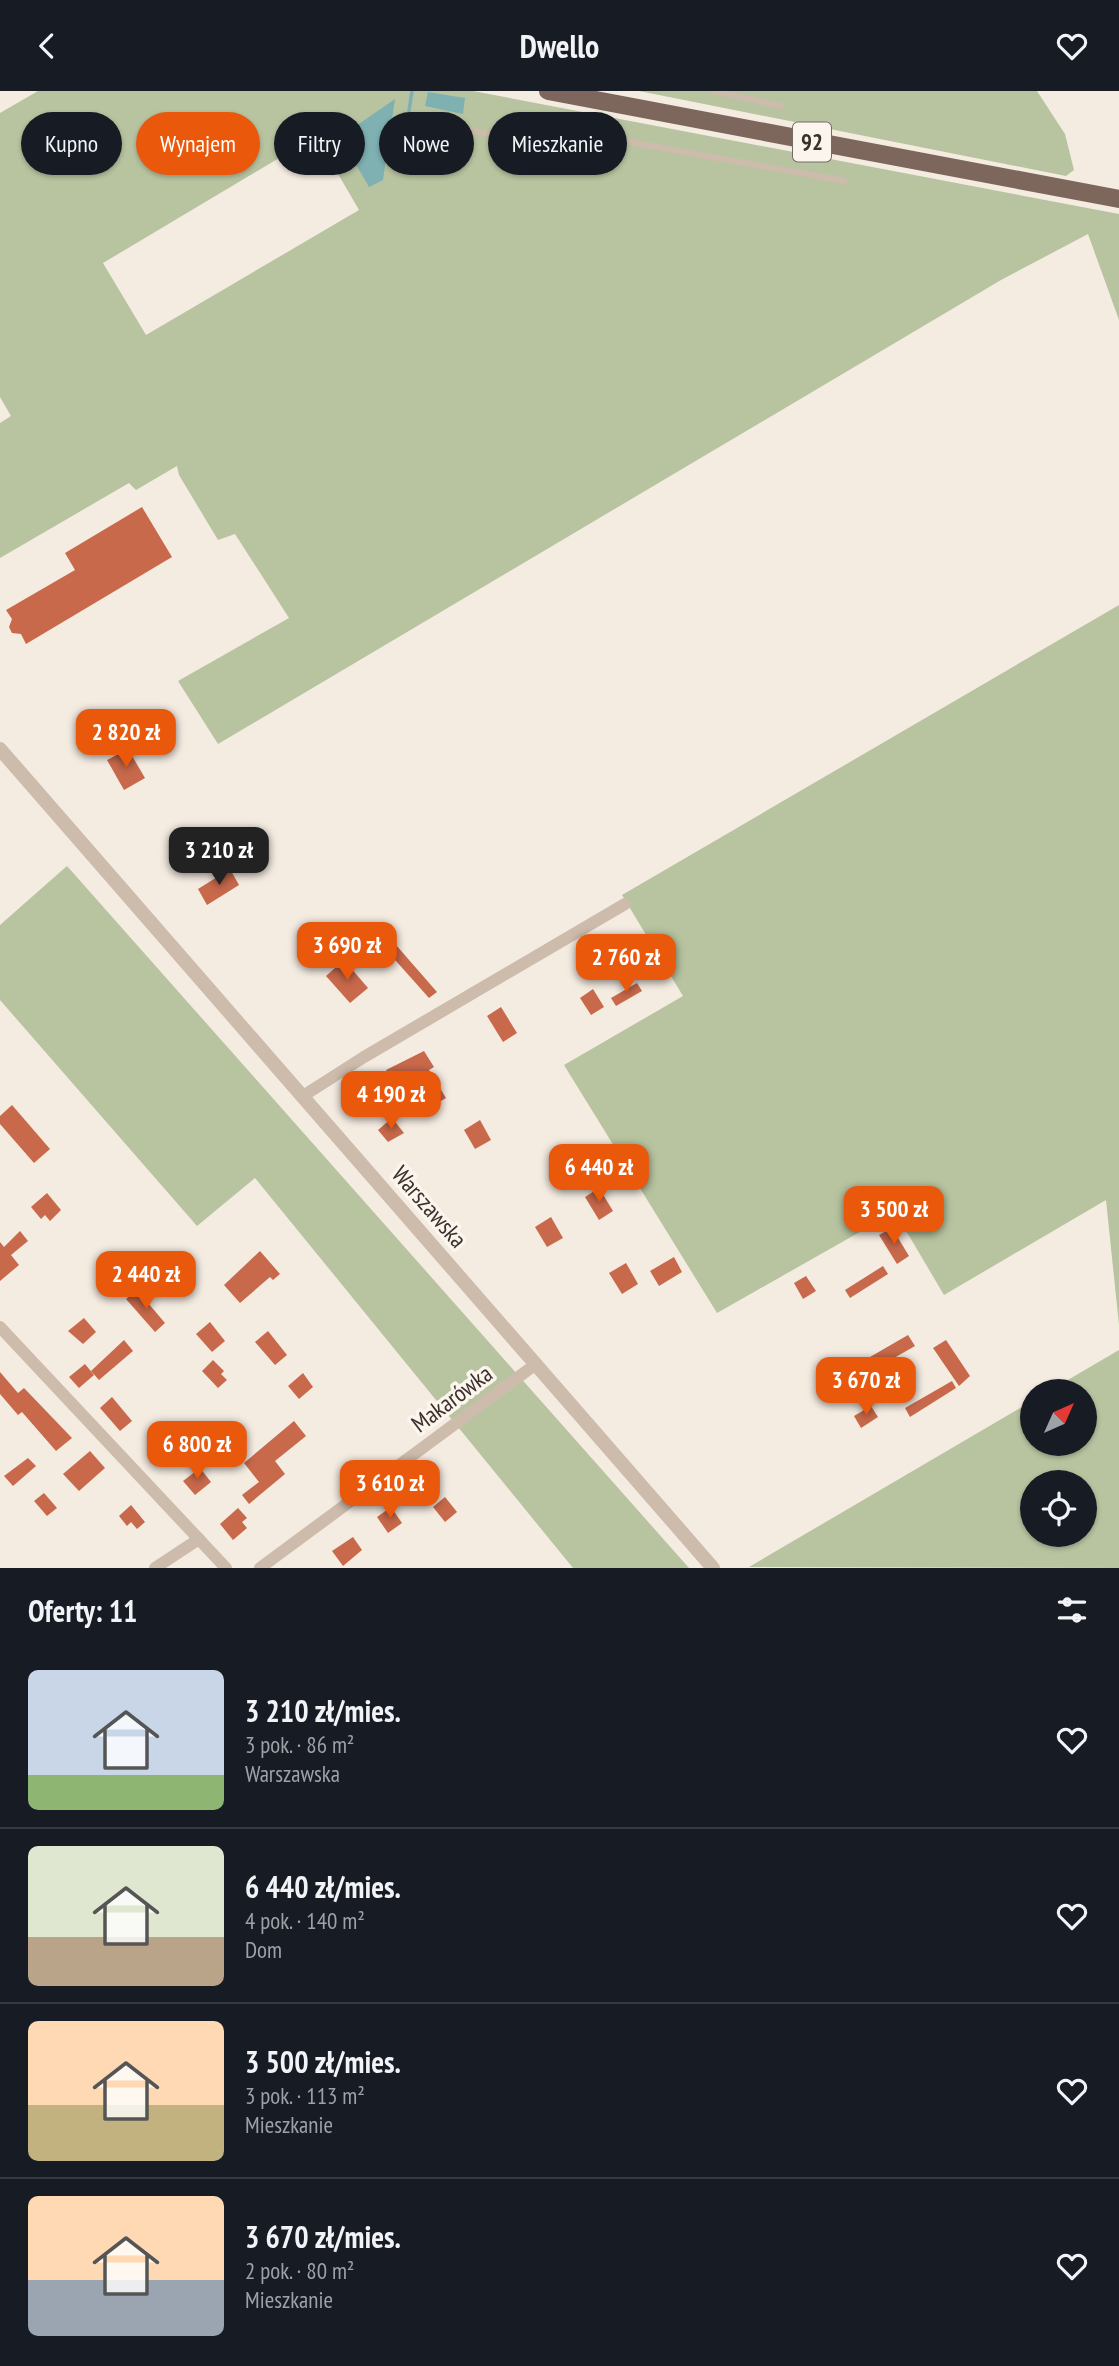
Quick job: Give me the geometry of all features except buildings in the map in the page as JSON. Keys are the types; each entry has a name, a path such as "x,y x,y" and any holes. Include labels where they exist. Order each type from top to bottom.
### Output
{"main road":[{"name":"92","path":"548,91 1119,199"}],"street":[{"name":"Warszawska","path":"0,749 713,1568"},
{"path":"303,1096 625,904"},
{"path":"0,1327 226,1568"},
{"name":"Makarówka","path":"260,1568 536,1364"},
{"path":"155,1568 199,1539"}],"lane":[{"path":"714,91 781,106"},
{"path":"474,131 580,133 845,181"}],"green space":[{"path":"38,91 473,91 583,112 488,112 488,175 627,175 627,120 1119,214 1119,320 1088,234 1001,280 218,744 178,681 289,618 235,534 218,540 179,475 177,466 136,490 129,483 0,558 0,423 11,416 0,397 0,113","holes":["136,112 260,112 260,169 274,161 274,112 365,112 365,175 339,175 359,210 146,335 103,263 251,175 136,175"]},
{"path":"639,91 1037,91 1065,134 1074,170 1066,176"},
{"path":"1119,605 1119,1325 1106,1200 944,1295 895,1212 717,1313 564,1065 683,996 622,895"},
{"path":"67,866 689,1568 573,1568 255,1178 197,1226 0,1000 0,925"},
{"path":"1119,1350 1119,1568 749,1567 1020,1408 1020,1456 1097,1456 1097,1379 1069,1379"}],"water":[{"path":"428,92 465,98 463,112 425,106"},
{"path":"395,99 393,112 379,112 379,175 384,175 383,180 369,187 362,175 365,175 365,120"}],"waterway":[{"path":"409,111 412,91"}]}
